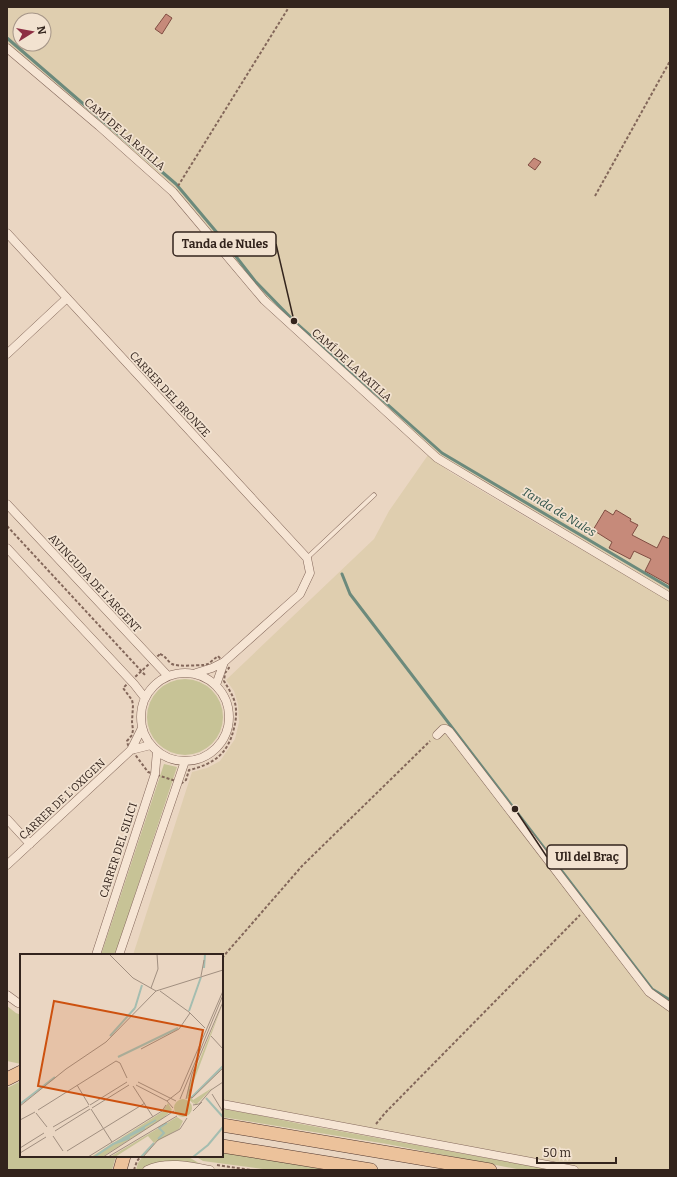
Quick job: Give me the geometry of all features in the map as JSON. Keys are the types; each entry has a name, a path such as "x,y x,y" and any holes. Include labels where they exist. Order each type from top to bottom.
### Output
{"main road":[{"path":"223,1125 490,1170"},
{"path":"223,1146 371,1170"},
{"path":"120,1170 124,1157"}],"street":[{"name":"CAMÍ DE LA RATLLA","path":"7,48 174,192 264,300 437,458 670,597"},
{"name":"CARRER DEL BRONZE","path":"7,233 307,558"},
{"path":"7,354 67,298"},
{"name":"AVINGUDA DE L'ARGENT","path":"7,504 167,675"},
{"path":"7,548 131,681 145,698"},
{"path":"196,673 216,685 224,696 229,711 228,726 223,740 213,751 200,759 185,761 170,759 154,748 146,737 142,728 141,713 145,698 153,686 167,675 177,673 196,673 224,662 300,594 310,573 307,558"},
{"path":"216,685 224,662"},
{"name":"CARRER DE L'OXIGEN","path":"7,865 131,750 142,728"},
{"path":"437,735 443,729 449,731 649,992 670,1007"},
{"name":"CARRER DE L'OXIGEN","path":"131,750 154,748"},
{"name":"CARRER DEL SILICI","path":"96,954 155,774 154,748"},
{"path":"119,954 185,761"},
{"path":"7,819 30,844"},
{"path":"7,995 20,1004"},
{"path":"223,1104 574,1170"},
{"path":"147,1170 162,1166 186,1165 210,1168"}],"lane":[{"path":"307,558 374,495"}],"path":[{"path":"180,182 289,7"},
{"path":"595,196 670,61"},
{"path":"7,526 145,675"},
{"path":"160,654 174,665 204,665 208,664 218,656 229,668 225,673 224,681 232,697 236,710 232,738 227,747 217,758 205,766 189,770 186,780 182,783 148,772 131,750 127,741 132,735 133,730 133,705 132,700 123,688 153,661 160,654"},
{"path":"223,957 302,866 437,735"},
{"path":"370,1131 391,1107 585,910"},
{"path":"134,1170 140,1157"},
{"path":"210,1168 251,1170"}],"shaded area":[{"path":"7,7 670,7 670,596 437,457 265,298 175,191 16,52 52,52 52,12 12,12 12,48 7,44"},
{"path":"428,455 450,472 670,601 670,1170 583,1170 223,1102 223,954 133,954 192,772 207,768 220,761 235,739 239,722 238,704 234,691 226,680 374,539 389,511"},
{"path":"178,679 192,679 206,685 217,696 223,710 223,724 220,732 212,744 206,749 192,755 178,755 164,749 153,738 147,724 147,710 153,696 164,685"},
{"path":"164,764 177,767 115,954 101,954"},
{"path":"7,1006 20,1015 20,1064 7,1061"},
{"path":"20,1082 20,1157 116,1157 112,1170 7,1170 7,1088"},
{"path":"223,1109 553,1170 522,1170 387,1144 223,1117"},
{"path":"223,1151 340,1170 270,1170 203,1161 197,1157 223,1157"},
{"path":"142,1157 189,1157 202,1165 136,1170 138,1163"}],"building":[{"path":"166,14 172,18 162,34 155,29"},
{"path":"534,158 541,162 535,170 528,165"},
{"path":"605,510 613,515 616,510 631,519 630,521 638,525 632,535 657,548 663,536 670,539 670,585 645,571 651,559 634,551 630,559 609,548 612,542 593,530"}],"waterway":[{"name":"Tanda de Nules","path":"7,38 176,184 224,241 255,281 294,321 442,453 670,588"},
{"path":"342,574 350,594 652,989 670,1000"}],"place":[{"name":"Tanda de Nules","path":"294,321"},
{"name":"Ull del Braç","path":"515,809"}]}
